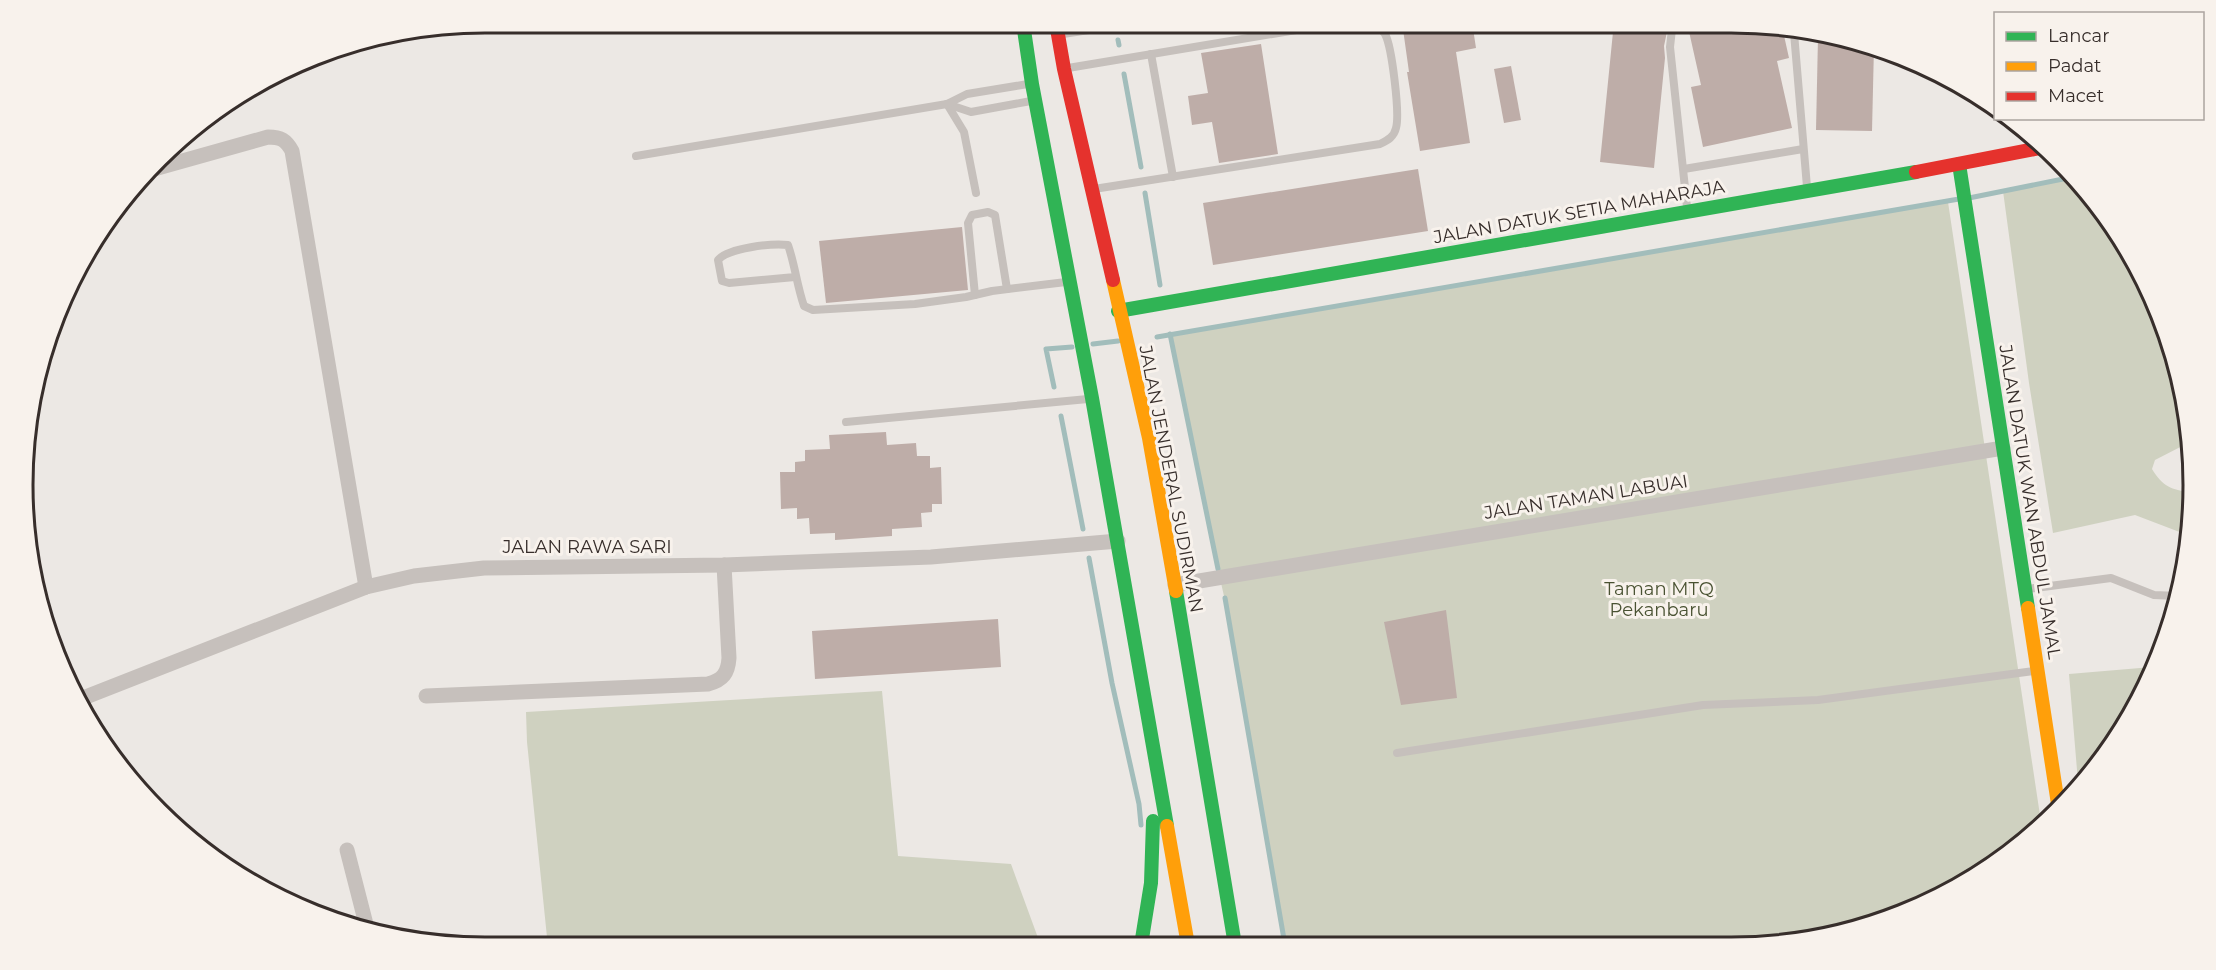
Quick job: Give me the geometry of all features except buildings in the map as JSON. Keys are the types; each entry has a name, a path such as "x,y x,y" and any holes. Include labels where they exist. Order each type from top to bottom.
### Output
{"main road":[{"path":"1025,33 1032,84 1152,728 1159,785 1187,937"},
{"name":"JALAN JENDERAL SUDIRMAN","path":"1058,33 1118,311 1149,438 1176,585 1234,937"},
{"name":"JALAN DATUK SETIA MAHARAJA","path":"1118,311 1808,191 2034,149"},
{"name":"JALAN DATUK WAN ABDUL JAMAL","path":"1959,164 2038,670 2062,793"},
{"path":"1142,937 1154,857 1152,728"}],"street":[{"path":"164,166 268,137 280,137 287,142 292,151 366,587"},
{"name":"JALAN TAMAN LABUAI","path":"1176,585 2003,448"},
{"name":"JALAN RAWA SARI","path":"86,697 366,587 414,576 484,567 724,566 931,557 1118,541"},
{"path":"426,696 717,682 724,677 728,669 729,658 724,566"},
{"path":"346,850 365,921"}],"lane":[{"path":"1064,69 1274,33"},
{"path":"1091,190 1380,144 1390,139 1396,130 1397,118 1391,53 1384,33"},
{"path":"1671,33 1670,47 1688,212"},
{"path":"1794,38 1808,191"},
{"path":"1151,54 1173,177"},
{"path":"636,156 947,104 967,93 1032,84"},
{"path":"947,104 971,112 1035,100"},
{"path":"947,104 964,132 976,193"},
{"path":"1684,169 1803,149"},
{"path":"975,295 968,223 972,215 980,213 995,214 1007,289"},
{"path":"795,277 729,283 722,281 718,260 733,251 784,244 789,248 804,306 813,310 915,304 1007,289 1070,282"},
{"path":"846,422 1092,398"},
{"path":"2026,589 2111,579 2154,596 2169,597"},
{"path":"1397,753 1703,705 1818,700 2038,670"}],"green space":[{"path":"2064,179 2107,234 2136,285 2159,340 2174,397 2181,447 2155,460 2152,469 2168,486 2183,491 2180,532 2135,515 2053,533 2029,383 2003,191"},
{"name":"Taman MTQ Pekanbaru","path":"1948,202 2040,815 1982,861 1904,903 1848,922 1790,933 1731,937 1284,937 1226,605 1170,334"},
{"path":"2144,668 2107,736 2077,775 2069,674"},
{"path":"882,691 898,856 1011,864 1038,937 547,937 526,712"}],"waterway":[{"path":"1118,40 1119,45"},
{"path":"1124,74 1141,167"},
{"path":"1969,198 2064,179"},
{"path":"1145,193 1160,285"},
{"path":"1157,337 1959,199"},
{"path":"1170,334 1218,569"},
{"path":"1093,344 1118,341"},
{"path":"1054,387 1046,349 1072,347"},
{"path":"1061,416 1083,529"},
{"path":"1089,558 1112,683 1139,804 1141,825"},
{"path":"1225,598 1284,937"}],"traffic: fast":[{"path":"1024,33 1032,84 1092,398 1167,826"},
{"path":"1959,164 2028,608"},
{"path":"1118,311 1916,172"},
{"path":"1176,591 1234,937"},
{"path":"1142,937 1151,883 1153,821"}],"traffic: slow":[{"path":"1113,280 1149,438 1176,591"},
{"path":"2028,608 2057,798"},
{"path":"1167,826 1187,937"}],"traffic: jam":[{"path":"1058,33 1113,280"},
{"path":"1916,172 2034,149"}]}
